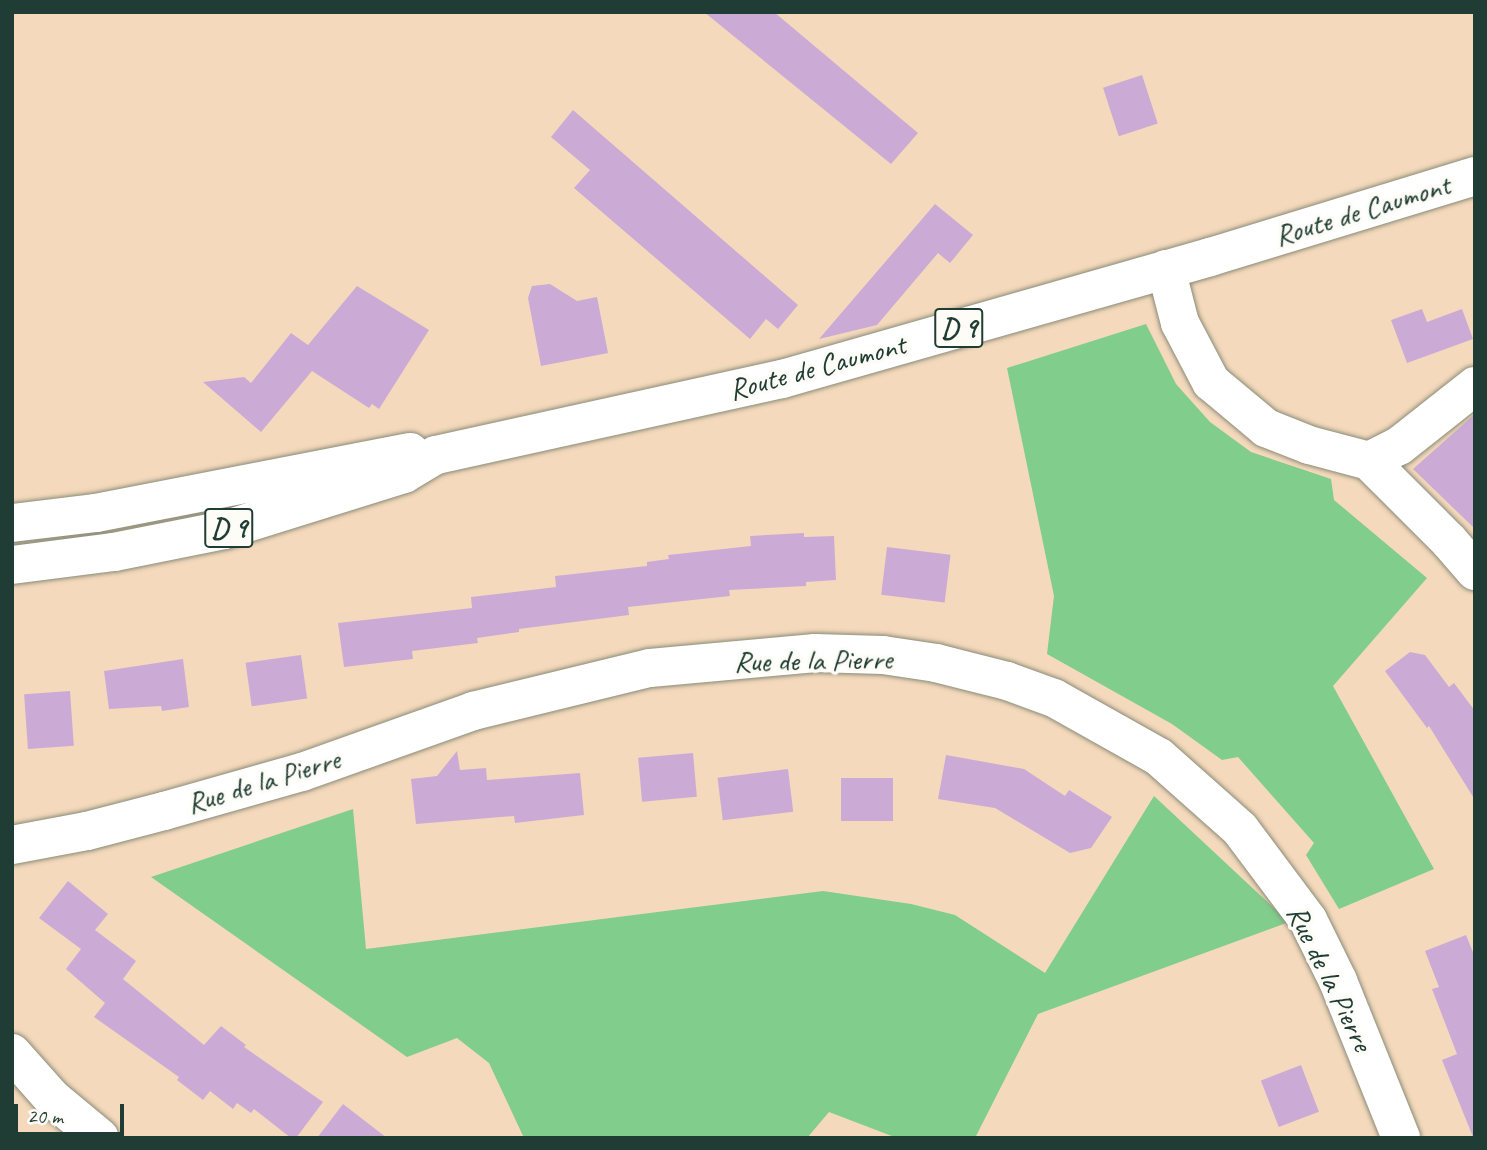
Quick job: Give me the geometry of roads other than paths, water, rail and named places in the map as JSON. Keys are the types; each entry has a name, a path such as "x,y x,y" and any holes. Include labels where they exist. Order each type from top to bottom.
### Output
{"street":[{"name":"Route de Caumont","path":"12,565 114,552 224,530 404,474 436,455 782,379 1166,269 1475,176"},
{"path":"1166,269 1180,323 1211,382 1266,428 1309,445 1369,461 1475,571"},
{"path":"1369,461 1399,446 1475,386"},
{"name":"Route de Caumont","path":"12,523 96,513 404,451 436,455"},
{"name":"Rue de la Pierre","path":"12,845 88,831 164,811 302,772 473,712 650,668 815,653 883,655 936,663 1007,681 1054,698 1158,757 1240,829 1308,920 1338,981 1401,1138"},
{"path":"12,1053 52,1098 100,1138"}]}
